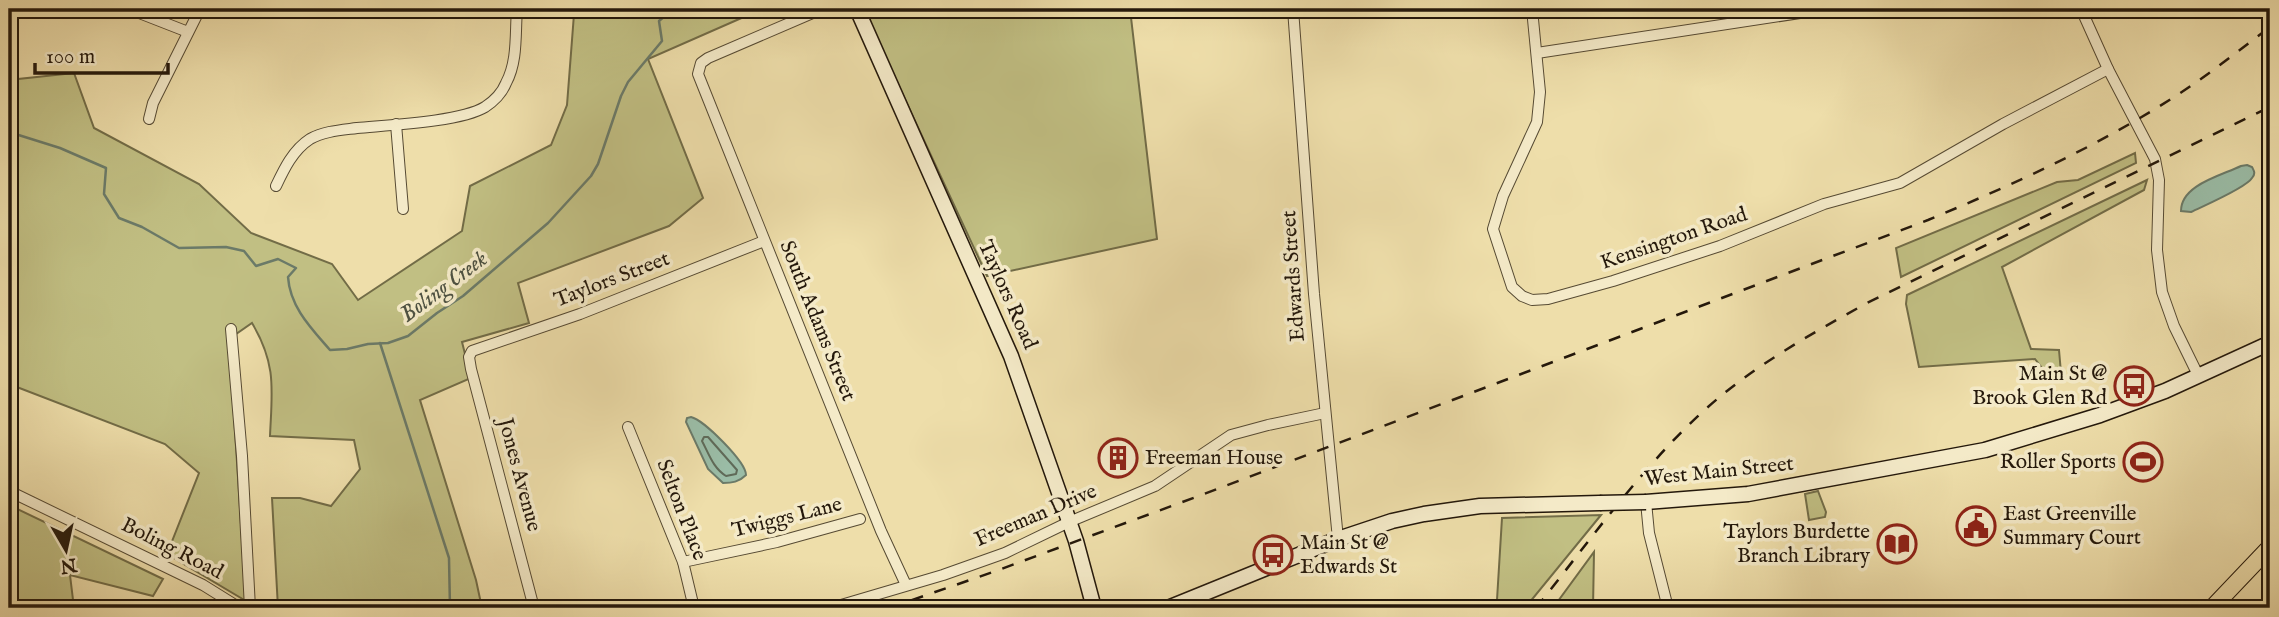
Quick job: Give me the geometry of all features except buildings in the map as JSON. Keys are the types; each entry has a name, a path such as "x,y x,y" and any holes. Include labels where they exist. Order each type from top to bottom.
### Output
{"main road":[{"path":"2212,608 2270,547"}],"street":[{"path":"9,13 35,9"},
{"path":"129,9 188,32"},
{"path":"149,119 153,103 200,9"},
{"path":"276,187 289,161 314,137 343,130 461,115 485,107 501,92 511,73 517,9"},
{"name":"South Adams Street","path":"822,9 708,58 701,62 698,69 699,78 881,531 906,585"},
{"name":"Taylors Road","path":"857,9 1027,396 1094,608"},
{"name":"Edwards Street","path":"1293,9 1325,413 1338,539"},
{"name":"Kensington Road","path":"1532,9 1539,92 1536,122 1503,196 1493,229 1513,287 1522,296 1541,300 1613,281 1720,246 1837,200 1900,183 2003,124 2108,69"},
{"path":"1537,53 1826,9"},
{"path":"2081,9 2108,69 2157,163 2157,250 2162,292 2174,326 2198,375"},
{"path":"396,124 403,209"},
{"name":"Taylors Street","path":"472,351 580,314 764,241"},
{"path":"231,329 242,456 250,608"},
{"name":"West Main Street","path":"1168,608 1338,539 1392,522 1448,510 1506,504 1646,502 1748,494 1986,449 2100,415 2270,343"},
{"name":"Jones Avenue","path":"472,351 469,357 471,369 534,608"},
{"name":"Freeman Drive","path":"831,608 943,575 1005,553 1069,522 1155,486 1231,435 1325,413"},
{"name":"Selton Place","path":"628,427 683,562 694,608"},
{"name":"Boling Road","path":"9,492 203,585 240,608"},
{"path":"1646,502 1649,533 1668,608"},
{"name":"Twiggs Lane","path":"683,562 777,542 860,519"}],"shaded area":[{"path":"582,9 762,9 648,59 703,198 669,226 518,283 529,323 462,342 471,378 420,400 476,580 482,608 278,608 272,498 300,498 331,506 360,469 354,440 270,436 272,391 269,365 252,323 229,339 246,601 167,554 199,473 165,444 9,384 9,80 74,73 94,128 199,184 251,233 332,264 358,300 462,231 470,186 551,145 567,105 574,14"},
{"path":"863,9 1130,9 1157,239 987,276"},
{"path":"2135,153 2136,163 1901,277 1896,248 2057,182 2078,180"},
{"path":"2147,180 2144,190 2002,267 2031,349 2059,350 2061,373 2049,377 2035,359 1919,367 1906,304 1907,295"},
{"path":"1818,491 1826,512 1825,517 1809,520 1805,494"},
{"path":"9,505 163,579 153,596 70,575 74,608 9,608"},
{"path":"1601,515 1525,608 1442,608 1497,600 1502,518"},
{"path":"1594,552 1593,608 1553,608"}],"water":[{"path":"2247,165 2252,167 2254,175 2242,187 2191,212 2181,211 2187,194 2194,188"},
{"path":"691,417 723,442 739,461 746,475 735,482 723,483 708,469 686,422 687,418"}],"waterway":[{"name":"Boling Creek","path":"9,132 60,148 106,168 104,194 119,218 142,227 179,248 226,247 244,251 256,266 278,259 296,268 288,277 293,298 303,316 330,350 388,343 408,336 463,296 548,223 591,176 598,164 621,96 628,82 662,41 659,21 673,9"},
{"path":"380,343 449,558 450,608"}],"railway":[{"path":"889,608 1204,494 1928,220 2021,179 2112,134 2184,91 2270,27"},
{"path":"1536,608 1626,494 1675,439 1727,391 1760,367 1867,303 2270,107"}],"place":[{"name":"Main St @ Brook Glen Rd","path":"2134,386"},
{"name":"Freeman House","path":"1118,458"},
{"name":"Roller Sports","path":"2143,462"},
{"name":"East Greenville Summary Court","path":"1976,526"},
{"name":"Taylors Burdette Branch Library","path":"1897,544"},
{"name":"Main St @ Edwards St","path":"1273,555"}]}
